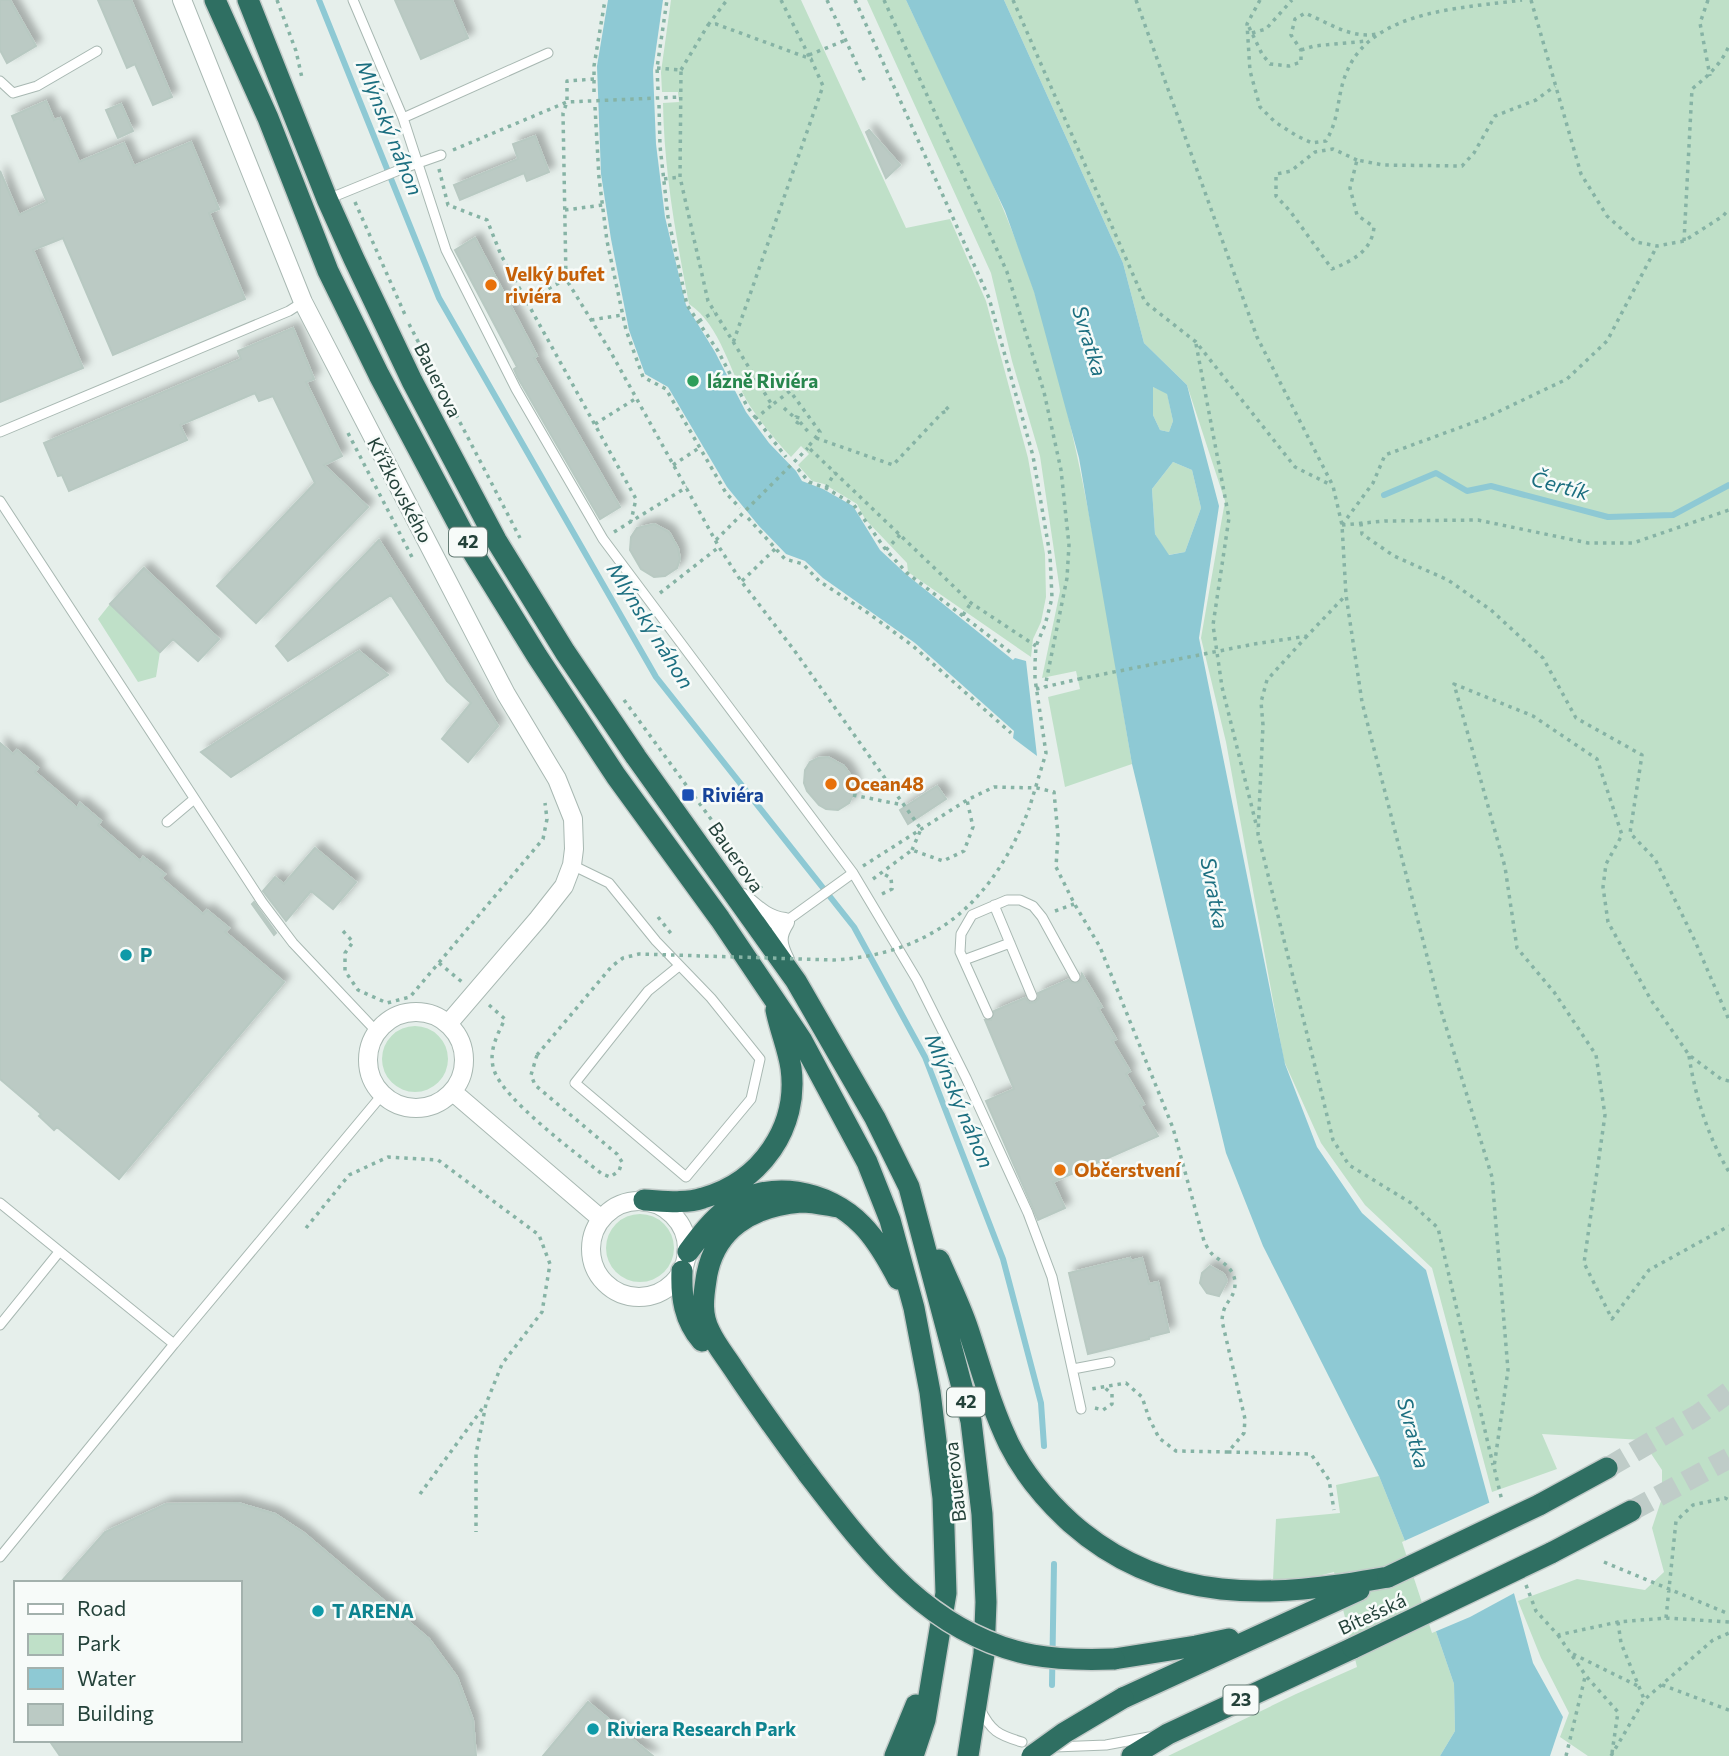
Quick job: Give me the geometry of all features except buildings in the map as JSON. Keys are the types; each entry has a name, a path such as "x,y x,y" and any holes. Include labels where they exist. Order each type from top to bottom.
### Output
{"highway":[{"name":"42","path":"215,0 268,118 328,271 379,375 474,554 616,776 801,1039 867,1162 890,1220 914,1308"},
{"name":"Bauerova","path":"248,0 327,199 412,381 496,540 565,652 636,757 796,981 891,1147 909,1187 971,1421 982,1514 986,1602 984,1654 968,1756"},
{"path":"644,1200 680,1202 702,1199 737,1185 761,1164 782,1134 790,1113 792,1070 772,995"},
{"path":"909,1187 968,1327 992,1407 1028,1476 1058,1511 1090,1539 1119,1558 1149,1573 1185,1584 1222,1589 1339,1592"},
{"path":"754,1400 695,1332 681,1297 685,1261 708,1226 730,1207 755,1195 783,1190 804,1192 838,1207 861,1224 886,1257 914,1308"},
{"path":"838,1207 803,1202 745,1216 726,1233 707,1270 702,1301 704,1317 710,1332 754,1400 859,1541 888,1574 930,1608 996,1644 1029,1654 1059,1658 1114,1659 1196,1647 1285,1624"},
{"name":"Bauerova","path":"912,1756 925,1720 946,1594 943,1498 930,1392 914,1308"},
{"name":"Bítešská","path":"1339,1592 1388,1577 1539,1506 1607,1468"},
{"name":"Bítešská","path":"1132,1756 1168,1734 1551,1553 1631,1511"},
{"path":"1027,1749 1064,1732 1122,1698 1285,1624 1339,1592"},
{"name":"42","path":"895,1756 935,1662"}],"street":[{"name":"Křížkovského","path":"182,0 303,302 506,694 557,779 573,819 572,865 564,886 448,1024"},
{"path":"725,882 762,914 785,922 777,934 779,947 796,981"},
{"path":"414,1012 430,1014 448,1024 456,1033 462,1047 464,1063 461,1079 453,1092 426,1108 410,1109 395,1104 382,1095 372,1082 368,1051 384,1023 398,1015 414,1012"},
{"path":"453,1092 600,1219"},
{"path":"644,1200 659,1204 671,1212 681,1224 686,1237 685,1261 672,1284 658,1294 641,1298 624,1295 609,1287 598,1276 590,1247 593,1232 600,1219 613,1207 628,1201 644,1200"}],"lane":[{"path":"353,0 403,118 446,250 516,389 603,539 853,873 917,980 1028,1213 1052,1277 1081,1409"},
{"path":"0,81 13,93 37,86 97,51"},
{"path":"403,118 548,53"},
{"path":"327,199 439,156"},
{"path":"0,432 289,311 303,302"},
{"path":"0,500 261,902 293,943 377,1032"},
{"path":"167,822 194,800"},
{"path":"572,865 608,883 656,941 711,998 760,1059 751,1099 686,1177 575,1083 648,990 679,966"},
{"path":"785,922 853,873"},
{"path":"988,1014 960,952 961,934 972,915 994,905 1007,900 1020,900 1033,906 1042,916 1075,977"},
{"path":"994,905 1031,996"},
{"path":"964,960 1010,943"},
{"path":"0,1556 382,1095"},
{"path":"0,1203 174,1344"},
{"path":"0,1325 59,1252"},
{"path":"1073,1369 1110,1362"},
{"path":"978,1704 988,1726 1027,1749"},
{"path":"1055,1747 1106,1745 1168,1734"}],"path":[{"path":"277,0 296,51 304,86"},
{"path":"594,92 594,66 605,0"},
{"path":"658,90 657,68 667,0"},
{"path":"727,0 708,24 681,70 680,177 708,302 772,405"},
{"path":"733,343 823,86 781,0"},
{"path":"827,0 864,82"},
{"path":"439,963 505,1018 493,1045 494,1069 506,1092 602,1174 610,1177 619,1171 622,1162 617,1154 535,1085 531,1075 537,1055 612,966 623,958 639,954 821,960 865,958 911,944 950,924 974,902 1006,860 1030,809 1046,753 1036,689 1036,646 1052,598 1050,555 1033,456 989,298 855,0"},
{"path":"884,0 1007,272 1044,392 1061,470 1069,545 1067,578 1045,687"},
{"path":"1013,0 1145,302 1196,342 1295,467 1332,486"},
{"path":"1136,0 1257,337 1332,486 1342,525 1346,595 1362,702 1440,1007 1492,1177 1508,1370 1494,1467"},
{"path":"1259,0 1247,24 1251,71 1260,107 1275,122 1312,143 1326,141 1336,125 1340,91 1348,67 1369,41 1379,34 1396,23 1432,13 1522,0"},
{"path":"1252,33 1266,29 1292,0"},
{"path":"1531,0 1581,174 1607,216 1636,242 1657,246 1684,241 1723,216 1729,209"},
{"path":"1708,0 1700,23 1710,76"},
{"path":"1247,24 1270,64 1289,66 1301,62 1301,50 1291,35 1295,19 1305,13 1362,37 1379,34"},
{"path":"708,24 724,25 810,57 846,40"},
{"path":"1301,50 1314,46 1369,41"},
{"path":"1684,241 1692,89 1710,76 1729,46"},
{"path":"657,68 681,70"},
{"path":"594,79 567,81 567,102 563,113 566,279 719,547 921,829"},
{"path":"1357,160 1350,188 1357,215 1374,227 1373,238 1356,259 1332,269 1276,196 1276,174 1291,171 1315,152 1333,149 1357,160 1383,165 1462,166 1474,153 1495,116 1536,100 1555,86"},
{"path":"631,521 636,499 501,255 487,220 448,205 439,156 567,102 680,97"},
{"path":"659,105 668,217 687,305 699,321 755,419 786,457"},
{"path":"595,107 598,178 607,240 622,315 643,377 666,389 726,493 740,508"},
{"path":"664,179 680,177"},
{"path":"354,188 356,206 409,323 522,541"},
{"path":"565,210 603,205"},
{"path":"1342,525 1373,483 1385,455 1483,419 1567,379 1607,341 1657,246"},
{"path":"526,301 566,279"},
{"path":"699,321 714,312"},
{"path":"591,320 622,315"},
{"path":"1196,342 1229,517 1213,625 1222,687 1333,1140 1349,1165 1411,1203 1438,1228 1502,1503"},
{"path":"716,540 807,449 820,432 790,391 755,419"},
{"path":"595,425 635,399"},
{"path":"815,438 893,465 942,413 950,410 944,405"},
{"path":"784,408 798,419 810,434"},
{"path":"798,419 805,411"},
{"path":"673,465 699,448"},
{"path":"807,449 835,472 971,603 1036,646"},
{"path":"798,469 809,482 826,488 854,505 886,550 907,573 1010,652"},
{"path":"826,488 835,472"},
{"path":"603,539 687,487"},
{"path":"1342,525 1478,520 1588,542 1633,543 1729,510"},
{"path":"748,518 785,559 803,564 819,581 913,646 1011,733"},
{"path":"1361,523 1362,534 1394,556 1448,580 1491,610 1543,658 1576,718 1642,755 1630,832 1655,859 1729,1020"},
{"path":"886,550 900,535"},
{"path":"650,601 719,547"},
{"path":"741,581 776,548"},
{"path":"1258,834 1263,725 1261,702 1267,680 1346,595"},
{"path":"963,615 971,603"},
{"path":"1036,689 1254,644 1307,636"},
{"path":"1729,1081 1721,1079 1689,1055 1651,1000 1608,922 1603,887 1606,864 1622,835 1597,759 1533,716 1454,684 1505,867 1517,948 1554,992 1596,1055 1605,1115 1584,1263 1612,1319 1649,1270 1729,1226"},
{"path":"624,699 764,892"},
{"path":"853,873 967,800 993,787 1037,788 1054,793 1058,835 1056,867 1100,947 1173,1128 1204,1241 1212,1254 1224,1261 1233,1275 1234,1291 1223,1308 1222,1321 1245,1419 1244,1433 1228,1452"},
{"path":"853,795 905,805"},
{"path":"344,931 353,942 345,953 345,971 358,990 387,1003 411,997 543,839 547,819 545,797"},
{"path":"912,850 943,861 964,851 973,827 967,800"},
{"path":"882,873 891,878 892,889 883,894 873,889 873,879 912,850 921,829"},
{"path":"1042,916 1074,904"},
{"path":"1689,1055 1693,1083 1717,1151 1729,1172"},
{"path":"306,1228 349,1175 388,1157 438,1160 539,1235 550,1264 542,1312 502,1363 486,1404 476,1454 476,1531"},
{"path":"1078,1391 1126,1383 1142,1397 1159,1438 1176,1451 1311,1454 1329,1480 1334,1510"},
{"path":"1093,1407 1103,1410 1112,1404 1112,1394 1104,1387"},
{"path":"1090,1397 1096,1388"},
{"path":"420,1493 486,1404"},
{"path":"1666,1618 1676,1521 1693,1505 1725,1498 1729,1500"},
{"path":"1604,1562 1729,1614"},
{"path":"1522,1576 1536,1611 1558,1635 1586,1676 1618,1712 1612,1755"},
{"path":"1558,1635 1618,1622 1666,1618 1729,1622"},
{"path":"1618,1622 1621,1643 1644,1700"},
{"path":"1612,1755 1644,1700 1713,1640 1729,1633"},
{"path":"1571,1654 1638,1686"},
{"path":"1566,1756 1586,1676"},
{"path":"1661,1684 1729,1710"}],"green space":[{"path":"671,0 801,0 906,228 950,219 986,301 1028,458 1045,554 1046,597 1041,622 1033,639 1031,657 908,572 907,563 865,519 857,504 824,484 812,481 798,465 809,454 801,446 791,457 769,432 750,406 709,324 689,304 672,204 664,128 663,103 679,102 678,92 662,92 661,72"},
{"path":"867,0 906,0 974,144 1021,253 1066,408 1091,526 1132,764 1065,787 1048,697 1080,689 1076,671 1042,678 1060,591 1040,456 1012,361 991,273"},
{"path":"1004,0 1729,0 1729,1756 1588,1756 1560,1737 1569,1713 1541,1658 1518,1601 1577,1579 1645,1590 1664,1572 1652,1528 1662,1498 1662,1470 1642,1440 1542,1434 1557,1469 1492,1492 1432,1268 1365,1205 1321,1143 1284,1061 1226,742 1201,638 1225,501 1187,385 1144,343 1123,263"},
{"path":"1153,387 1167,393 1173,421 1169,432 1160,430 1153,415"},
{"path":"1173,462 1192,470 1201,508 1185,552 1168,555 1155,534 1152,489"},
{"path":"110,604 160,652 156,677 138,682 98,619"},
{"path":"415,1026 428,1029 438,1036 445,1046 448,1059 445,1072 438,1082 428,1089 415,1092 402,1089 392,1082 385,1072 382,1059 385,1046 392,1036 402,1029"},
{"path":"640,1214 653,1217 664,1224 671,1235 674,1248 671,1261 664,1272 653,1279 640,1282 627,1279 616,1272 609,1261 606,1248 609,1235 616,1224 627,1217"},
{"path":"1379,1476 1405,1541 1454,1684 1455,1731 1440,1756 1168,1756 1357,1667 1334,1572 1306,1579 1273,1580 1276,1519 1340,1513 1336,1485"}],"water":[{"name":"lázně Riviéra","path":"608,0 663,0 653,70 656,144 665,217 686,305 715,352 746,412 802,481 853,506 880,550 907,575 1013,660 1015,658 1026,661 1037,756 1013,738 1014,731 915,643 823,578 805,561 786,554 727,487 668,387 645,374 629,330 601,174 597,66"},
{"name":"Svratka","path":"906,0 1004,0 1123,263 1144,343 1187,385 1219,506 1199,638 1285,1064 1317,1147 1362,1213 1426,1270 1533,1663 1563,1717 1550,1756 1440,1756 1455,1731 1454,1684 1405,1541 1379,1476 1263,1246 1226,1153 1132,764 1079,458 1034,292 1005,211","holes":["1153,387 1167,394 1173,421 1169,432 1160,430 1153,415","1173,462 1192,470 1201,508 1185,552 1169,555 1155,534 1152,489"]}],"pier":[{"path":"1493,1501 1518,1591 1470,1617 1432,1633 1402,1542"}],"waterway":[{"name":"Mlýnský náhon","path":"319,0 439,298 656,677 854,927 925,1057 1003,1259 1041,1403 1044,1446"},
{"name":"Čertík","path":"1384,495 1436,473 1467,491 1491,486 1608,517 1673,515 1729,485"},
{"name":"Mlýnský náhon","path":"1052,1685 1054,1564"}],"tunnel":[{"path":"1607,1468 1699,1414 1729,1392"},
{"path":"1631,1511 1729,1458"}],"place":[{"name":"Velký bufet riviéra","path":"491,285"},
{"name":"lázně Riviéra","path":"693,381"},
{"name":"Ocean48","path":"831,784"},
{"name":"Riviéra","path":"688,795"},
{"name":"P","path":"126,955"},
{"name":"Občerstvení","path":"1060,1170"},
{"name":"T ARENA","path":"318,1611"},
{"name":"Riviera Research Park","path":"593,1729"}]}
